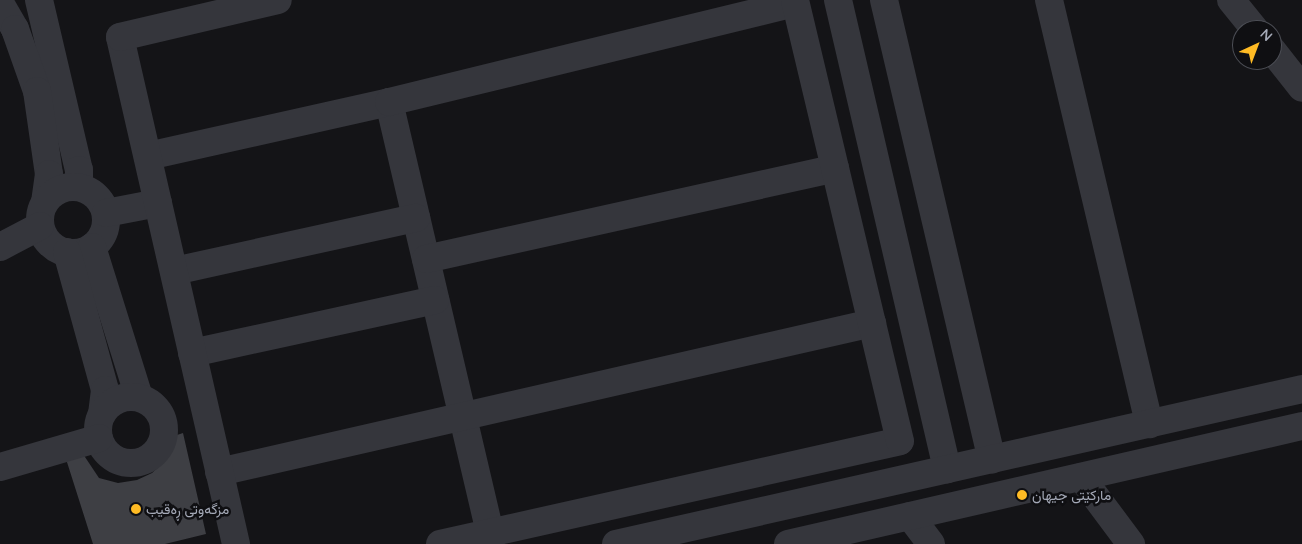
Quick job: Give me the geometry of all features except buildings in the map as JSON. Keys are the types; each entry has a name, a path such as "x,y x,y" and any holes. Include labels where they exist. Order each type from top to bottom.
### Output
{"street":[{"path":"2,238 42,214 60,189 79,187 100,201 106,213 106,226 79,250 54,247 42,214 49,174 38,91 15,29 1,6 41,0 79,170 79,187"},
{"path":"233,542 220,472 120,37 278,0"},
{"path":"838,0 946,470"},
{"path":"884,0 992,459"},
{"path":"1049,0 1149,424"},
{"path":"1231,0 1248,20"},
{"path":"148,156 389,102 795,2 900,441 440,544"},
{"path":"1282,63 1302,88"},
{"path":"389,102 490,533"},
{"path":"426,259 835,168"},
{"path":"106,213 158,203"},
{"path":"174,271 416,218"},
{"path":"79,250 139,397 158,410 164,422 164,435 160,448 140,462 126,463 114,459 104,450 100,425 105,390 79,250"},
{"path":"192,353 435,300"},
{"path":"220,472 872,323"},
{"path":"616,544 1302,389"},
{"path":"0,467 100,425 123,398 139,397"},
{"path":"164,422 206,411"},
{"path":"799,543 1302,426"},
{"path":"1081,477 1131,544"},
{"path":"910,516 930,544"}],"place":[{"name":"مارکێتی جیهان","path":"1022,495"},
{"name":"مزگەوتی ڕەقیب","path":"136,509"}]}
